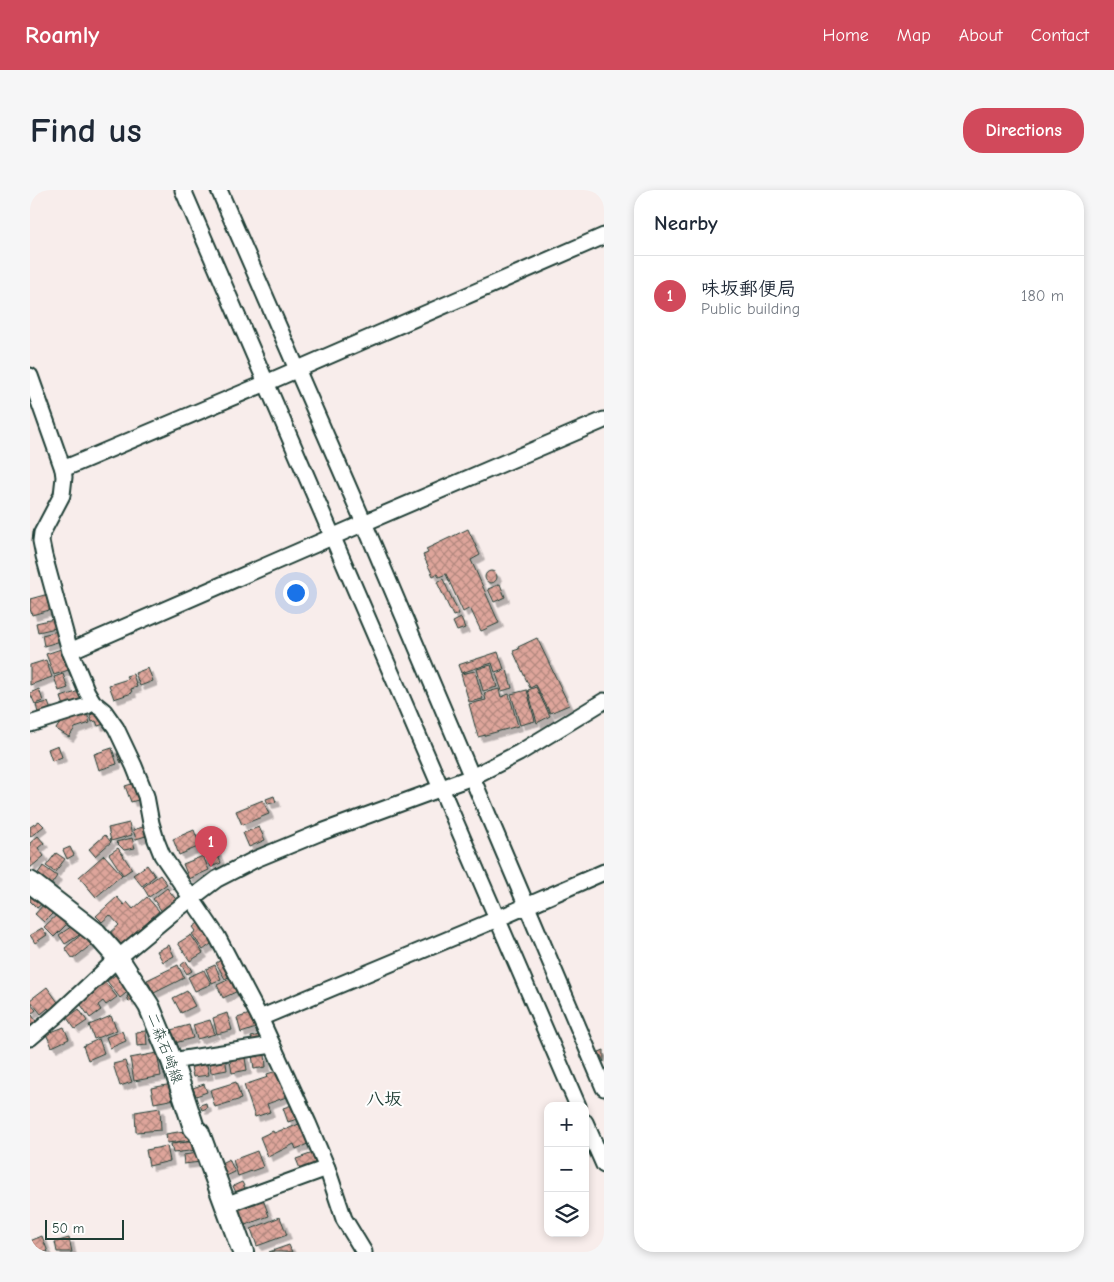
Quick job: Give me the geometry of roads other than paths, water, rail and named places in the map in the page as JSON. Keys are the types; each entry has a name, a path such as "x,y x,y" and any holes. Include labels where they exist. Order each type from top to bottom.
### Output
{"main road":[{"name":"二森石崎線","path":"30,882 96,933 118,958 150,1006 172,1061 194,1128 198,1133 243,1252"}],"street":[{"path":"183,190 576,1102"},
{"path":"219,190 364,523 604,1088"},
{"path":"63,469 604,236"},
{"path":"30,376 63,469 64,487 62,495 36,533 41,541 70,651 93,702 104,711 120,735 146,796 151,822 162,855 217,936 260,1018 327,1168 344,1219 364,1252"},
{"path":"70,651 332,536 604,420"},
{"path":"30,1038 118,958 217,879 256,859 319,833 472,777 519,753 604,701"},
{"path":"30,724 87,706 93,702"},
{"path":"260,1018 604,872"},
{"path":"172,1061 272,1045"},
{"path":"589,1131 604,1165"},
{"path":"226,1206 327,1168"}],"place":[{"name":"味坂郵便局","path":"211,867"}],"district":[{"name":"八坂","path":"384,1099"}]}
